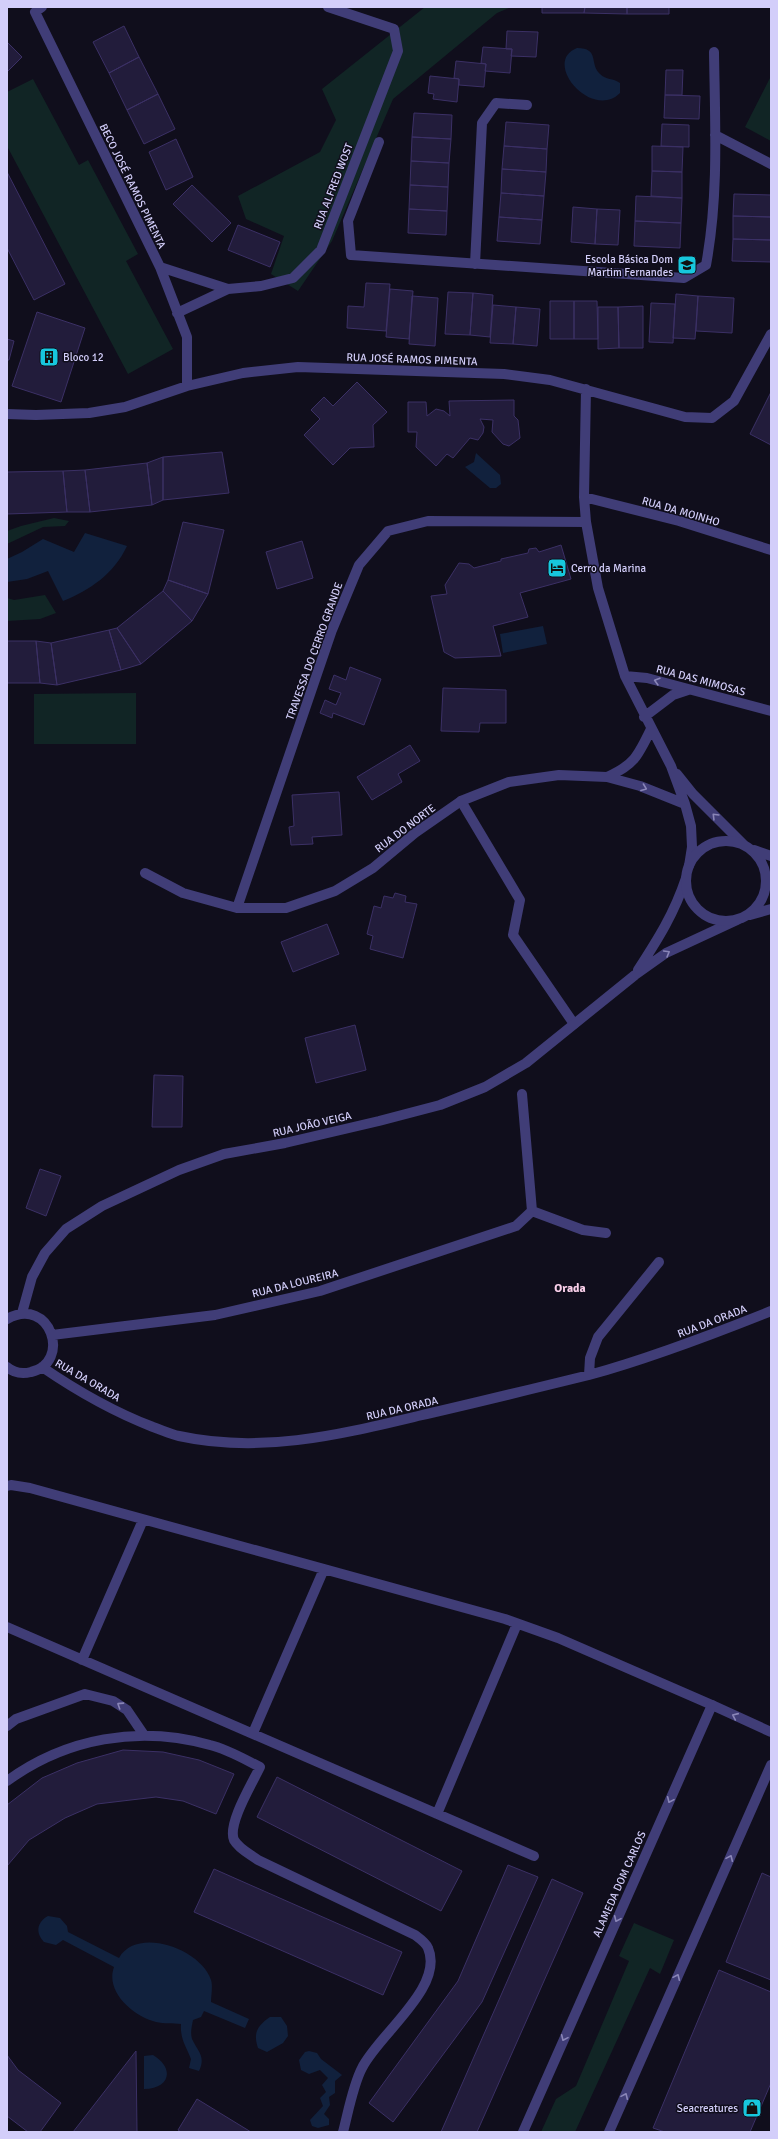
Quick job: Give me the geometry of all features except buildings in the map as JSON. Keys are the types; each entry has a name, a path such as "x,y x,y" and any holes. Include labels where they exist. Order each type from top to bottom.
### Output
{"street":[{"name":"BECO JOSÉ RAMOS PIMENTA","path":"42,7 35,12 160,267 186,337 187,386"},
{"name":"RUA ALFRED WOST","path":"160,267 228,289 261,286 293,278 321,250 398,51 394,29 328,7"},
{"path":"379,142 348,221 351,255 684,278 706,265 712,230 715,135 714,52"},
{"path":"475,264 482,123 496,104 527,105"},
{"path":"715,135 771,164"},
{"path":"177,313 228,289"},
{"name":"RUA JOSÉ RAMOS PIMENTA","path":"7,414 36,415 89,413 124,407 187,386 243,373 298,367 504,374 550,380 685,417 712,418 734,401 771,334"},
{"path":"586,389 584,497 586,522 598,588 625,676 644,717 671,766 685,804 691,826 692,847 689,866 678,903 667,925 635,975"},
{"name":"RUA DA MOINHO","path":"584,497 679,521 771,550"},
{"name":"TRAVESSA DO CERRO GRANDE","path":"237,908 332,630 359,564 388,531 428,521 586,522"},
{"name":"RUA DAS MIMOSAS","path":"625,676 647,678 771,711"},
{"path":"644,717 673,696 688,690"},
{"path":"607,777 624,770 634,761 651,730"},
{"path":"671,766 693,794 760,858 765,869 767,882 764,895 758,906 748,915"},
{"name":"RUA DO NORTE","path":"145,874 183,893 237,908 286,908 335,891 373,868 416,833 461,801 509,782 559,776 607,777 640,786 685,804"},
{"path":"461,801 520,900 513,935 574,1024"},
{"path":"689,866 700,851 717,841 730,840 771,856"},
{"path":"686,878 690,900 705,916 726,922 771,909"},
{"name":"RUA JOÃO VEIGA","path":"22,1314 32,1277 45,1253 66,1229 102,1206 179,1170 224,1154 285,1143 440,1105 485,1088 526,1063 635,975 666,953 737,920"},
{"path":"522,1094 532,1211 582,1230 606,1233"},
{"name":"RUA DA LOUREIRA","path":"52,1335 215,1315 320,1291 516,1226 532,1211"},
{"path":"589,1375 590,1358 598,1338 659,1262"},
{"name":"RUA DA ORADA","path":"42,1367 68,1385 105,1406 148,1425 178,1436 249,1444 278,1443 331,1437 619,1367 699,1339 771,1311"},
{"path":"7,1319 22,1314 37,1317 49,1328 52,1335 52,1352 42,1367 26,1373 7,1368"},
{"path":"7,1486 11,1485 30,1488 517,1624 558,1638 771,1732"},
{"path":"82,1660 143,1520"},
{"path":"253,1733 324,1569"},
{"path":"437,1814 517,1624"},
{"path":"7,1627 534,1856"},
{"path":"7,1726 16,1719 84,1694 113,1701 127,1710 144,1735"},
{"name":"ALAMEDA DOM CARLOS","path":"523,2132 712,1705"},
{"path":"7,1781 45,1757 76,1745 108,1738 144,1735 175,1738 211,1745 260,1768 233,1826 234,1839 242,1849 258,1860 415,1935 428,1946 432,1962 428,1976 416,1998 362,2068 343,2132"},
{"path":"609,2132 771,1765"}],"green space":[{"path":"425,7 511,7 497,13 393,99 332,241 298,291 271,274 284,236 246,219 238,196 320,152 336,120 322,89"},
{"path":"771,76 771,141 745,127"},
{"path":"33,79 79,165 88,160 138,254 126,261 173,349 128,374 7,146 7,92"},
{"path":"54,518 69,521 65,526 43,527 7,544 7,531"},
{"path":"45,595 56,613 40,619 7,621 7,598 14,600"},
{"path":"136,693 136,744 34,744 34,694"},
{"path":"634,1923 674,1940 660,1974 650,1968 575,2132 541,2132 556,2099 576,2086 629,1961 619,1956"}],"water":[{"path":"577,48 589,51 593,57 597,70 602,76 620,83 620,93 609,100 596,100 585,95 574,86 567,76 565,65 567,55"},
{"path":"476,453 500,475 501,484 496,488 490,488 465,467 474,462"},
{"path":"85,533 127,546 122,556 108,573 83,592 63,601 48,571 27,579 7,582 7,559 43,539 74,552"},
{"path":"543,626 547,644 503,653 500,634"},
{"path":"48,1916 60,1918 67,1926 68,1932 119,1958 128,1948 140,1944 153,1943 168,1945 182,1951 195,1959 205,1969 212,1982 211,2002 249,2019 245,2028 204,2011 201,2017 193,2020 191,2031 192,2039 200,2054 202,2062 201,2066 199,2071 189,2068 191,2059 182,2038 181,2024 156,2022 147,2019 130,2009 117,1994 112,1976 114,1967 63,1940 56,1945 44,1942 39,1935 38,1928 41,1921"},
{"path":"270,2017 281,2017 287,2026 288,2036 283,2043 267,2052 258,2048 256,2034 259,2027"},
{"path":"309,2051 317,2053 321,2059 342,2075 335,2081 335,2093 329,2097 330,2105 324,2114 329,2119 329,2125 318,2128 312,2126 310,2120 323,2106 320,2098 326,2092 322,2085 328,2078 320,2070 309,2074 301,2070 299,2060 305,2052"},
{"path":"153,2055 165,2066 167,2071 166,2077 164,2082 159,2086 144,2089 144,2056"}],"place":[{"name":"Escola Básica Dom Martim Fernandes","path":"687,265"},
{"name":"Bloco 12","path":"49,357"},
{"name":"Cerro da Marina","path":"557,568"},
{"name":"Seacreatures","path":"752,2108"}],"district":[{"name":"Orada","path":"570,1288"}]}
